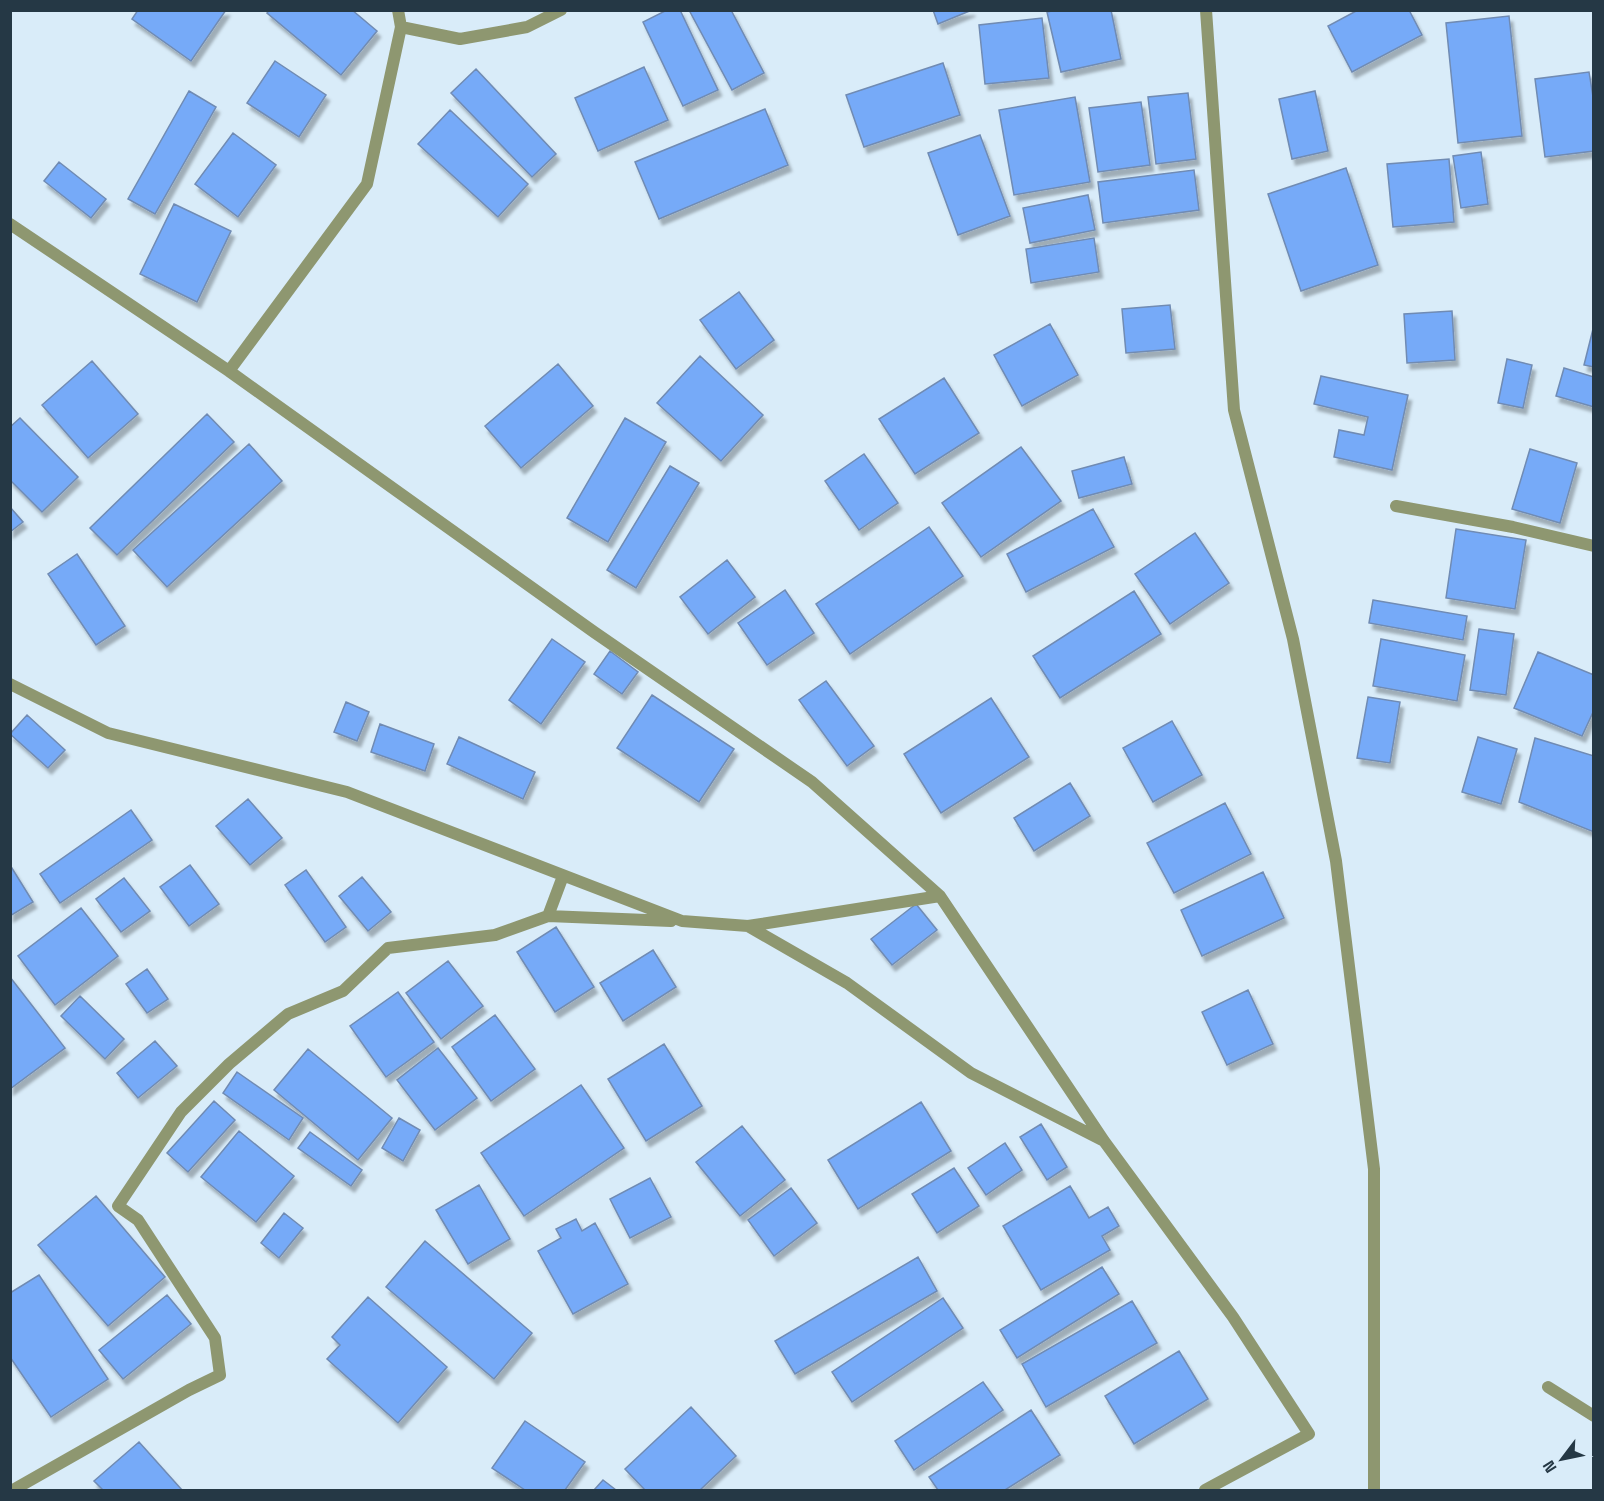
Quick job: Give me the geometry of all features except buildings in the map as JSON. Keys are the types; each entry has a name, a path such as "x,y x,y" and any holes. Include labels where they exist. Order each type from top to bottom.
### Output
{"street":[{"path":"229,371 367,184 401,27 398,10"},
{"path":"401,27 460,39 527,27 561,10"},
{"path":"1206,10 1234,410 1293,639 1336,861 1374,1169 1374,1491"},
{"path":"10,224 229,371 594,632 812,782 940,896 1104,1141 1233,1317 1309,1434 1205,1491"},
{"path":"1396,506 1513,527 1593,546"},
{"path":"10,684 108,733 347,792 682,921"},
{"path":"548,916 563,876"},
{"path":"13,1491 189,1390 220,1375 215,1338 138,1220 118,1206 181,1112 229,1064 288,1014 343,991 388,948 495,935 548,916 748,926 940,896"},
{"path":"748,926 847,983 971,1073 1104,1141"},
{"path":"1548,1387 1593,1416"}]}
